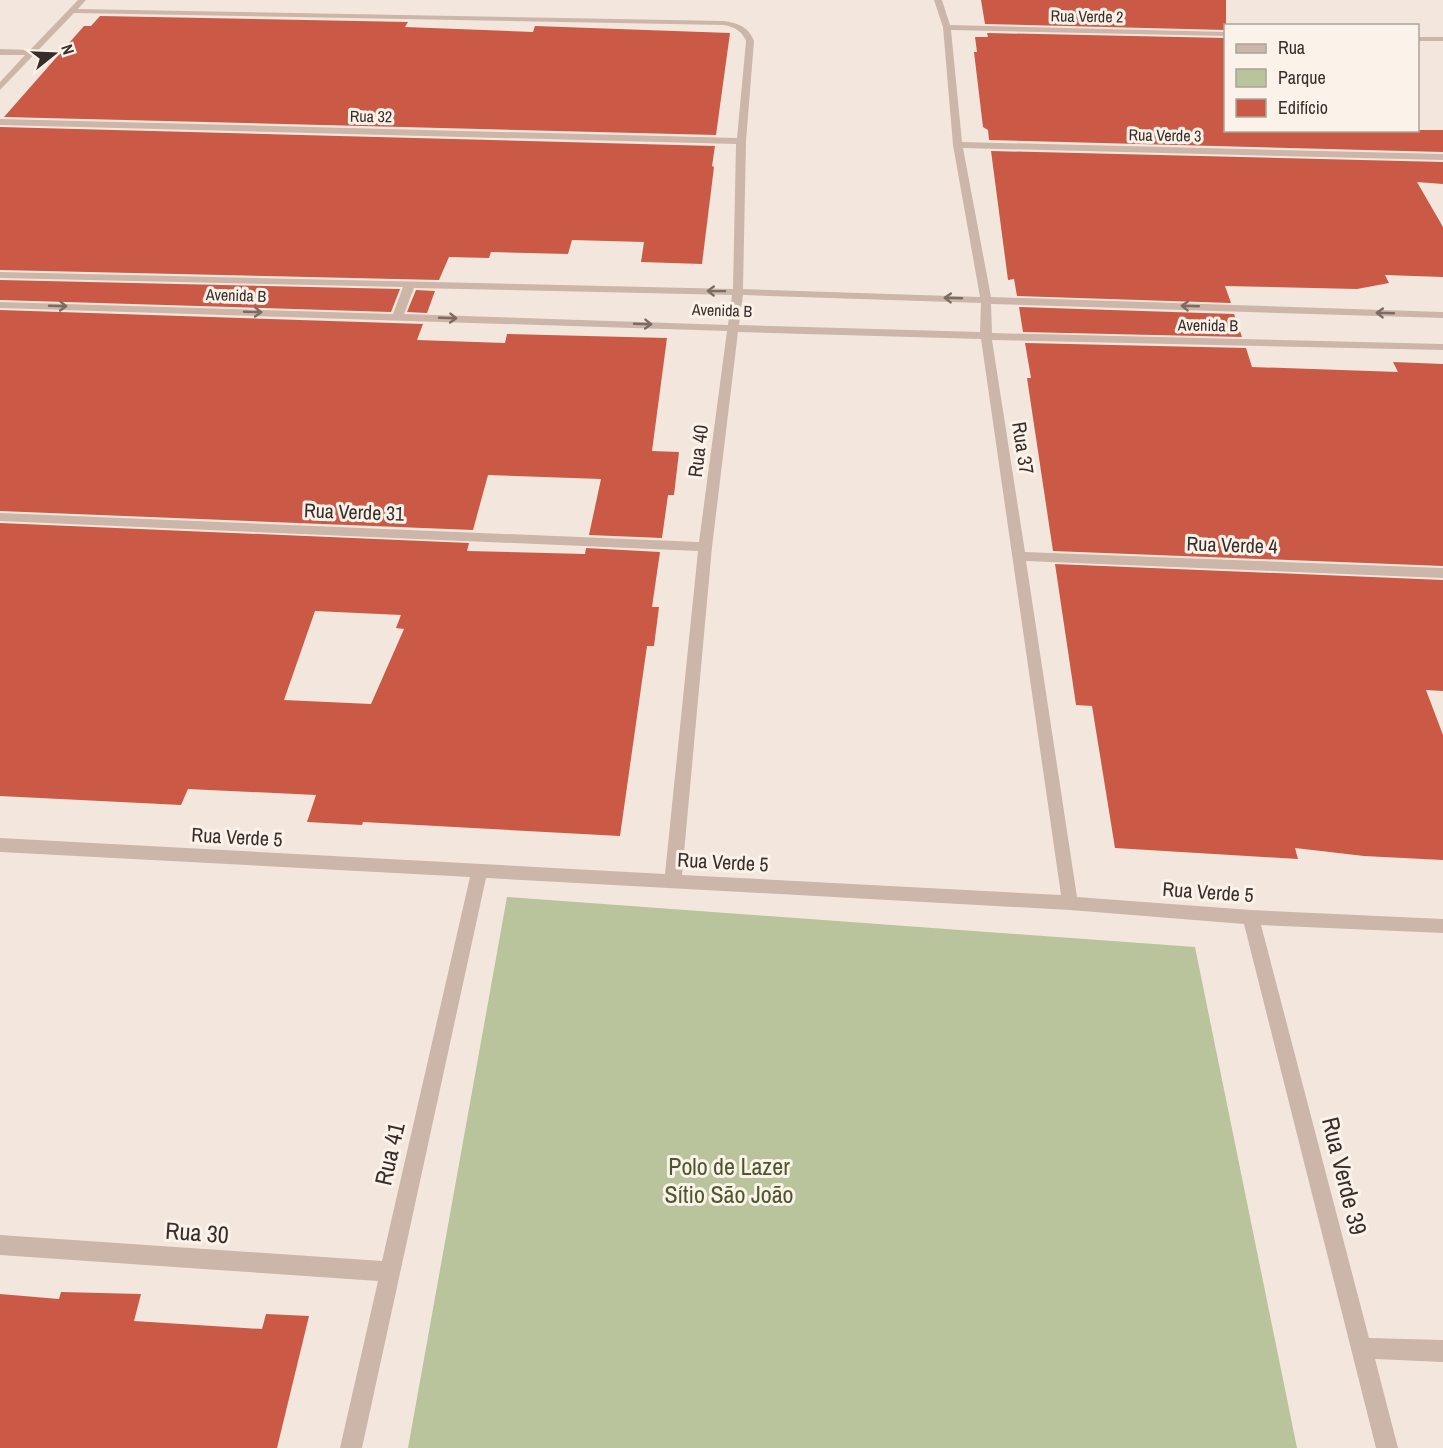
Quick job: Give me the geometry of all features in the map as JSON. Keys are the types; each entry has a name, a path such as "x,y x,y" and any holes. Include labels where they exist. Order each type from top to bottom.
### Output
{"street":[{"path":"0,87 82,0"},
{"name":"Rua 37","path":"938,0 947,27 958,145 986,299 986,336 1070,903"},
{"name":"Rua 40","path":"72,11 724,23 735,24 748,35 750,41 741,141 738,292 705,547 673,881"},
{"name":"Rua Verde 2","path":"947,27 1224,34"},
{"path":"1419,39 1443,39"},
{"path":"0,52 33,53"},
{"name":"Rua 32","path":"0,122 741,141"},
{"name":"Rua Verde 3","path":"958,145 1443,157"},
{"name":"Avenida B","path":"0,275 738,292 1443,315"},
{"path":"397,317 410,284"},
{"name":"Avenida B","path":"0,304 986,336 1443,347"},
{"name":"Rua Verde 31","path":"0,517 705,547"},
{"name":"Rua Verde 4","path":"1020,556 1443,573"},
{"name":"Rua Verde 5","path":"0,845 1070,903 1251,917 1443,926"},
{"name":"Rua 41","path":"351,1448 479,872"},
{"name":"Rua Verde 39","path":"1251,917 1387,1448"},
{"name":"Rua 30","path":"0,1245 390,1272"},
{"path":"1361,1348 1443,1351"}],"green space":[{"name":"Polo de Lazer Sítio São João","path":"507,897 1195,947 1297,1448 408,1448"}],"building":[{"path":"981,0 1226,0 1224,30 985,24"},
{"path":"100,16 408,22 405,27 533,32 535,26 730,33 716,135 4,117 84,26 91,26"},
{"path":"987,33 1224,38 1224,132 1443,130 1443,152 989,140 988,130 983,127 974,52 977,52 975,37 988,37"},
{"path":"0,127 715,146 702,264 641,262 644,242 572,240 568,254 491,252 489,258 449,257 439,280 0,270"},
{"path":"991,151 1443,162 1443,184 1417,182 1443,227 1443,277 1385,275 1389,283 1357,289 1225,286 1231,303 1017,296 1014,279 1008,280"},
{"path":"0,280 400,289 391,312 0,300"},
{"path":"416,290 435,291 427,313 407,312"},
{"path":"1019,307 1234,314 1242,337 1023,332"},
{"path":"0,310 423,324 417,340 505,343 507,334 667,338 652,451 679,452 674,495 668,495 662,538 589,535 601,479 488,475 473,530 0,511"},
{"path":"1025,343 1246,348 1252,367 1398,372 1393,362 1443,364 1443,566 1053,551 1027,378 1031,378"},
{"path":"0,523 469,543 467,551 585,554 586,548 660,552 652,607 659,607 654,646 647,646 620,836 363,822 362,825 307,822 316,795 188,789 181,805 0,796","holes":["315,611 401,615 396,628 404,629 371,704 284,700"]},
{"path":"1055,564 1443,580 1443,691 1426,690 1443,735 1443,860 1364,856 1295,848 1298,859 1115,848 1092,706 1076,705"},
{"path":"61,1292 141,1294 134,1321 262,1329 266,1314 309,1316 277,1448 0,1448 0,1294 59,1299"}]}
